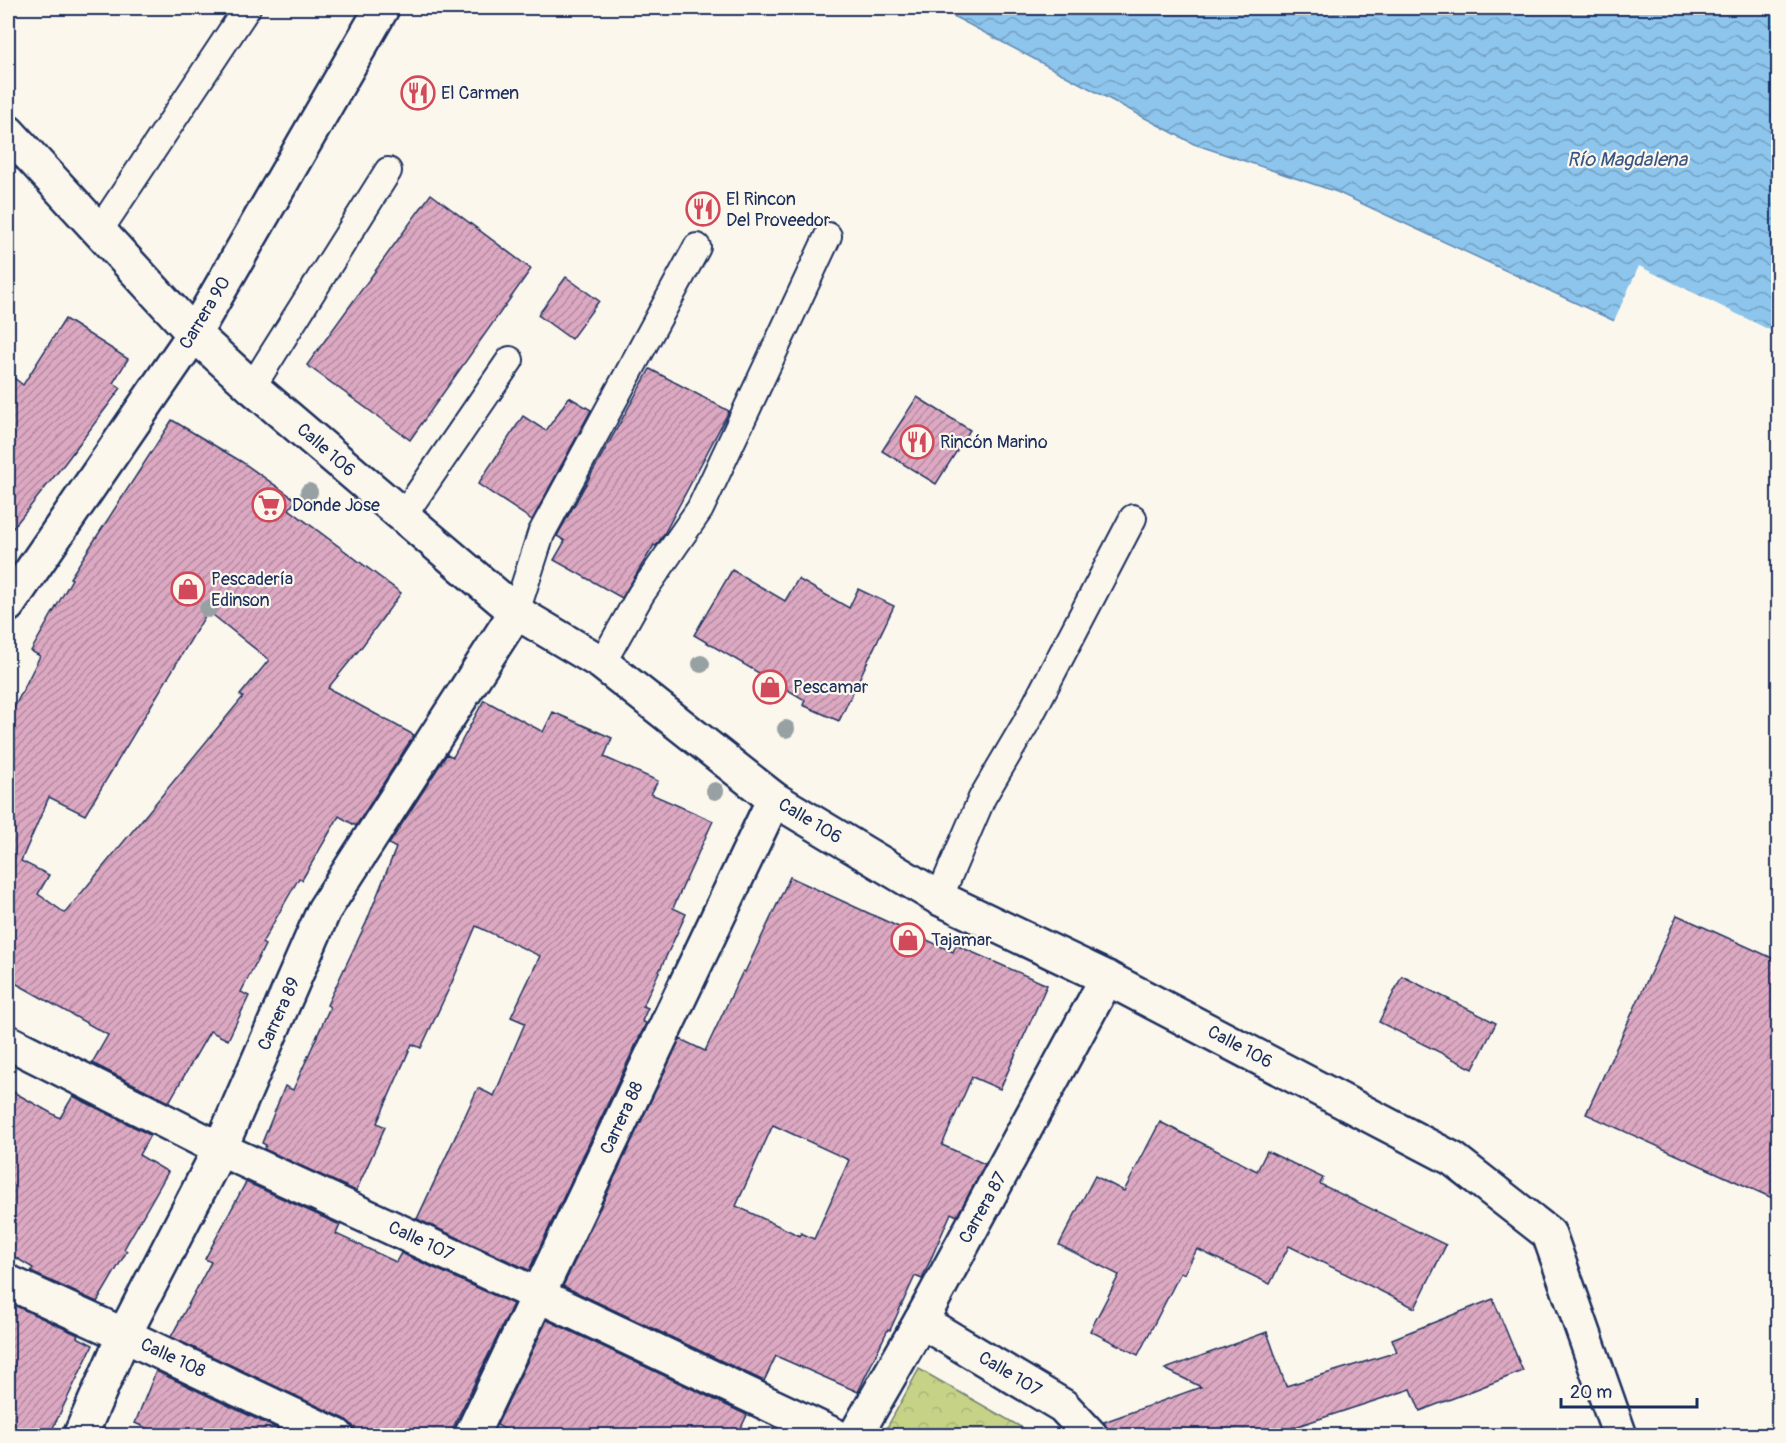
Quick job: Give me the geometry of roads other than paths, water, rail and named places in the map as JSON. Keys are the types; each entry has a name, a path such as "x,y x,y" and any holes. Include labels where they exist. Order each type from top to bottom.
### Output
{"street":[{"name":"Carrera 90","path":"8,605 194,334 382,8"},
{"name":"Calle 106","path":"8,132 194,334 252,387 516,612 602,663 774,800 939,898 1107,978 1453,1159 1549,1234 1620,1436"},
{"name":"Carrera 89","path":"80,1436 124,1335 220,1149 324,910 516,612"},
{"name":"Carrera 88","path":"471,1436 774,800"},
{"name":"Carrera 87","path":"855,1436 921,1320 1107,978"},
{"name":"Calle 107","path":"8,1042 220,1149 538,1295 836,1436"},
{"name":"Calle 108","path":"8,1282 337,1436"},
{"name":"Calle 107","path":"921,1320 1063,1406 1091,1436"}],"lane":[{"path":"99,231 247,8"},
{"path":"252,387 388,171"},
{"path":"602,663 641,594 700,509 828,236"},
{"path":"516,612 541,534 697,247"},
{"path":"403,516 510,360"},
{"path":"939,898 982,798 1026,723 1133,518"}],"water":[{"name":"Río Magdalena","path":"938,8 1778,8 1778,397 1337,192 1194,144"}],"place":[{"name":"El Carmen","path":"418,93"},
{"name":"El Rincon Del Proveedor","path":"703,209"},
{"name":"Rincón Marino","path":"917,442"},
{"name":"Donde Jose","path":"269,505"},
{"name":"Pescadería Edinson","path":"188,589"},
{"name":"Pescamar","path":"770,687"},
{"name":"Tajamar","path":"908,940"}]}
